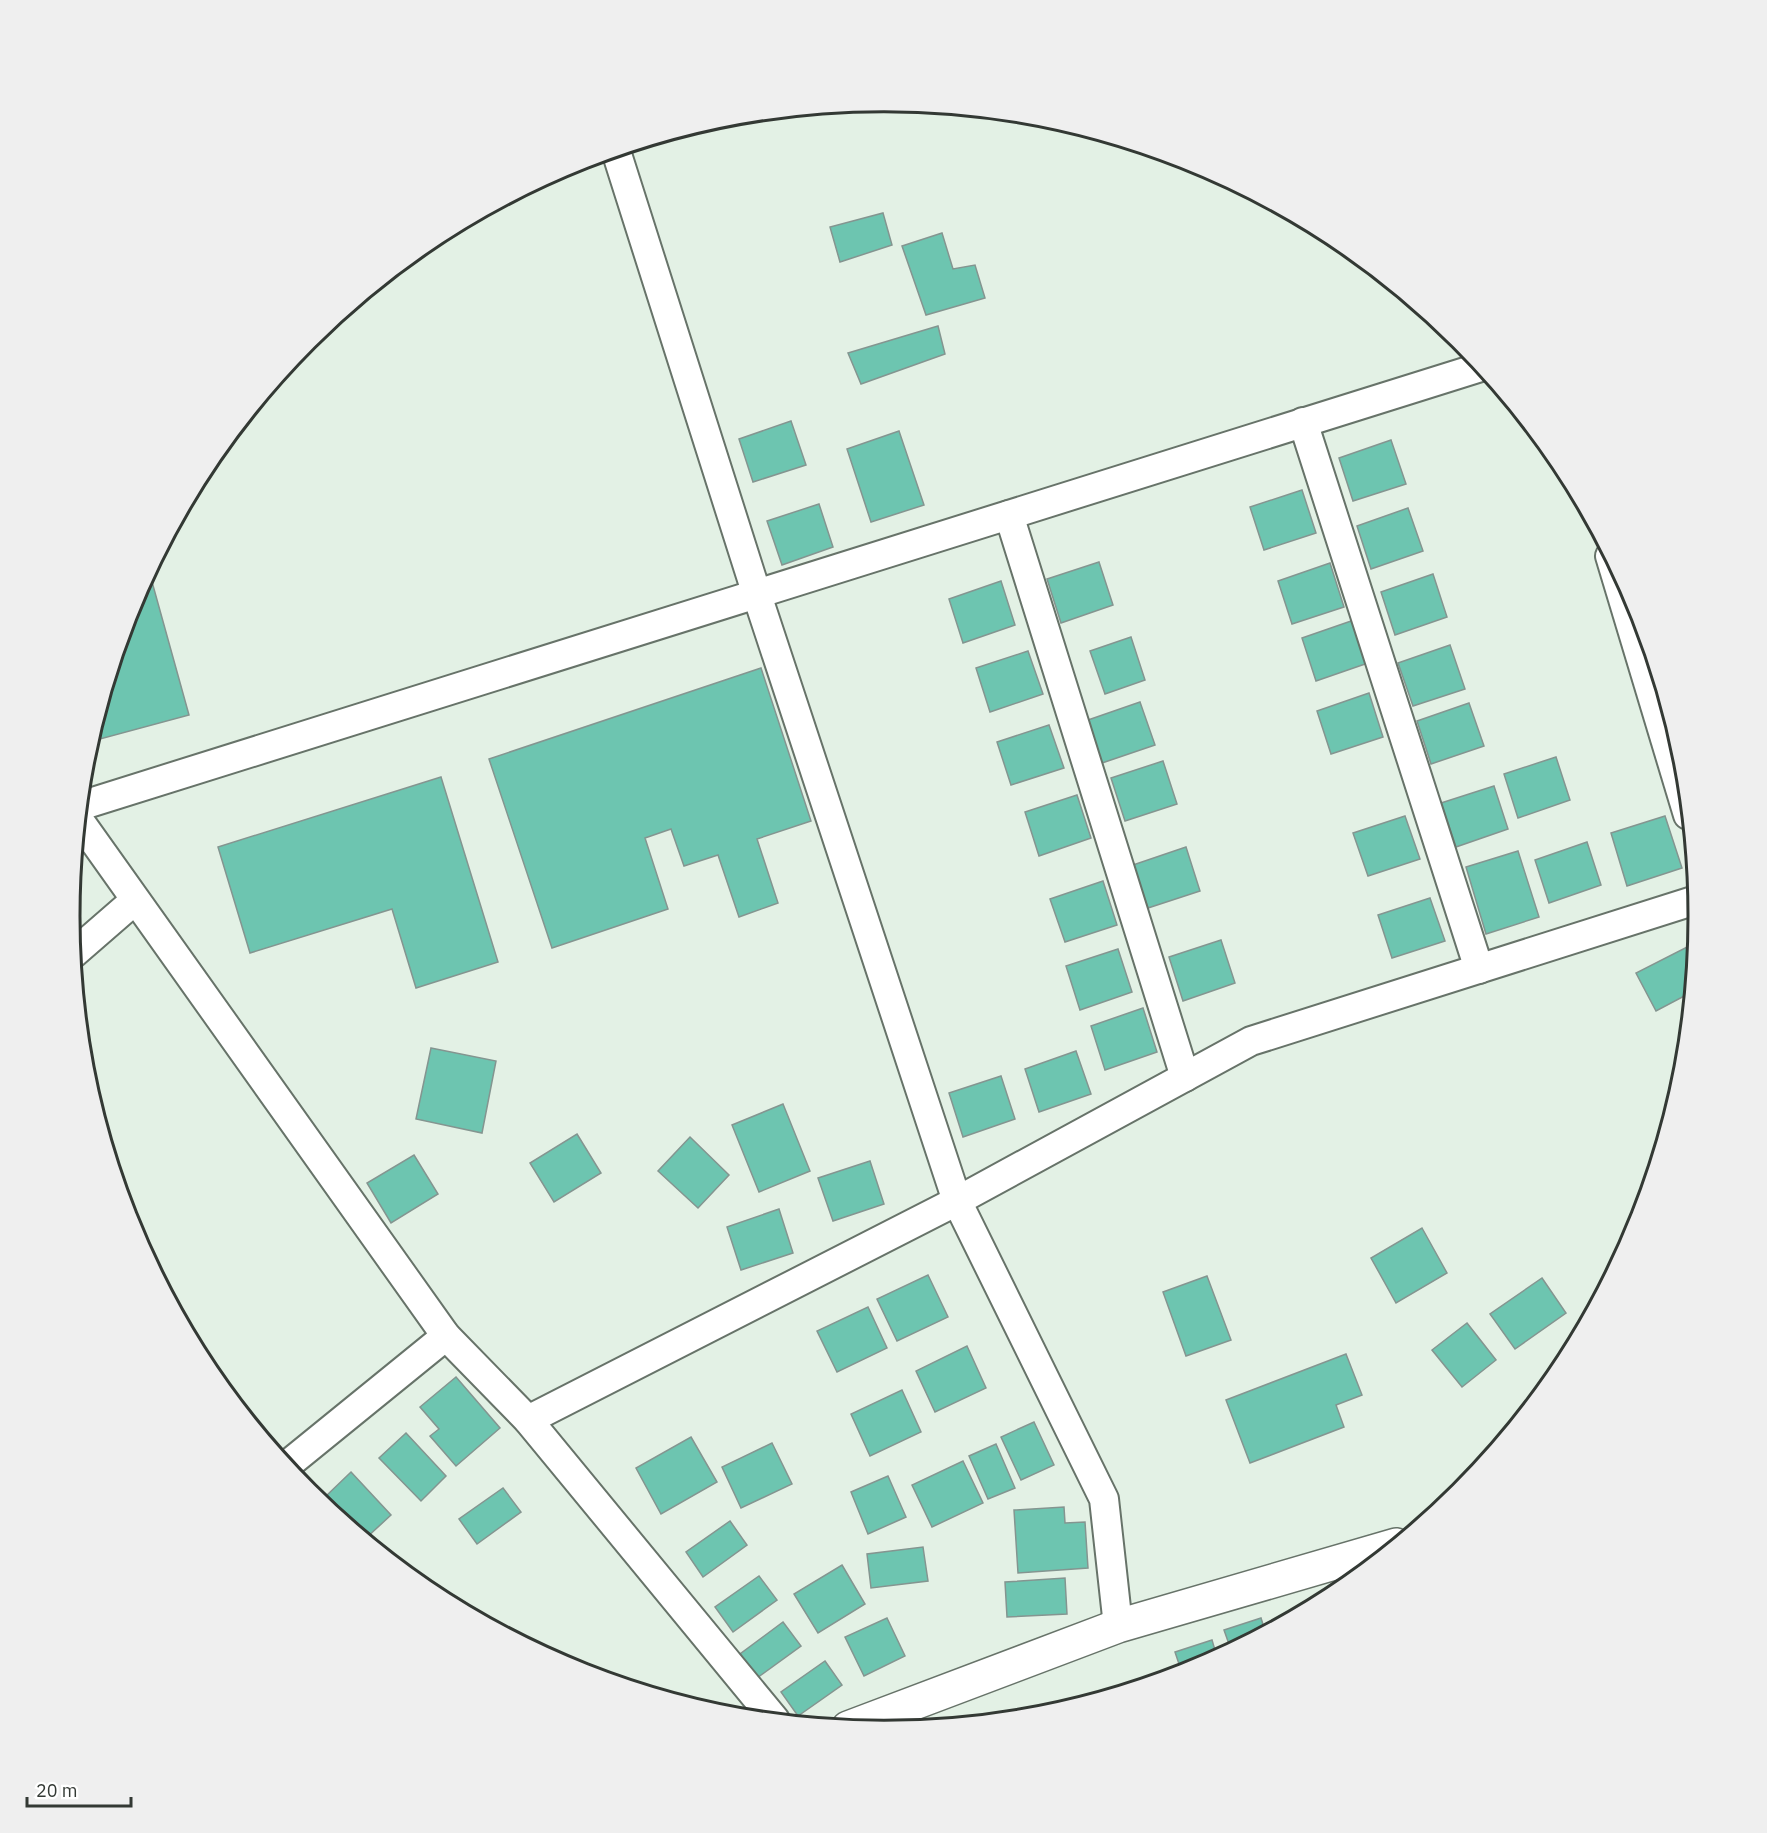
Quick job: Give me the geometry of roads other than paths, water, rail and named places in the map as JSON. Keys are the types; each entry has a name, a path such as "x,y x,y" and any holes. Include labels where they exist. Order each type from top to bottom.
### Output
{"street":[{"path":"618,158 757,595 957,1201 1104,1499 1118,1626"},
{"path":"87,804 1472,370"},
{"path":"1303,422 1479,969"},
{"path":"1009,515 1185,1077"},
{"path":"1626,609 1673,764"},
{"path":"84,829 446,1336 528,1420 770,1712"},
{"path":"81,947 134,901"},
{"path":"528,1420 957,1201 1251,1041 1687,903"},
{"path":"292,1461 446,1336"},
{"path":"870,1720 1118,1626 1377,1550"}]}
